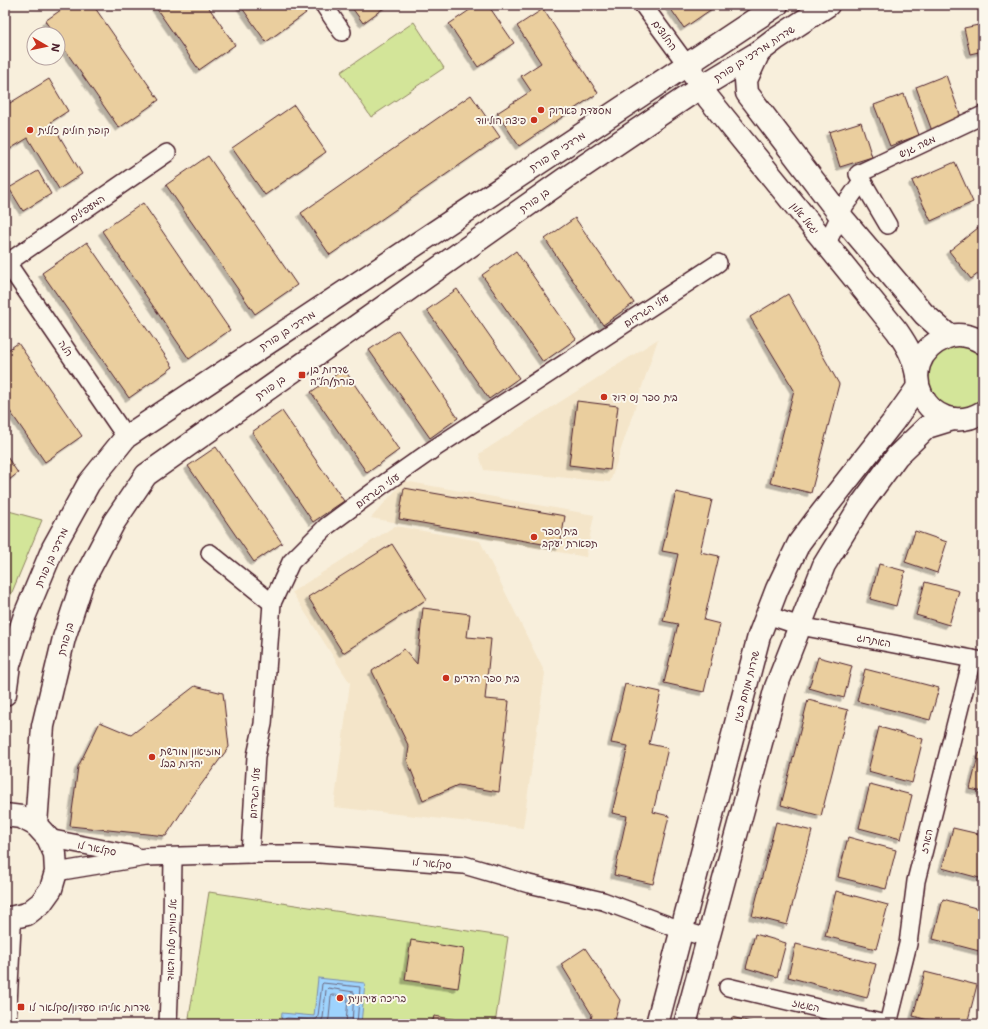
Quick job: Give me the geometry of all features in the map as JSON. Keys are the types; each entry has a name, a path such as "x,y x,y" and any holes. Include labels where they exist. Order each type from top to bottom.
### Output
{"street":[{"path":"324,5 342,32"},
{"name":"החלוצים","path":"643,5 687,65"},
{"path":"687,65 777,5"},
{"name":"שדרות מרדכי בן פורת","path":"701,87 759,52 828,5"},
{"path":"759,52 746,80 747,93 840,215 924,314 949,336 962,335 976,338 983,343"},
{"name":"יגאל אלון","path":"687,65 714,106 897,331 906,344 914,362 923,399 931,408 941,415 953,419"},
{"name":"מרדכי בן פורת","path":"5,694 9,665 25,615 53,548 89,483 126,437 687,65"},
{"name":"בן פורת","path":"42,832 43,726 64,638 82,583 114,522 146,475 566,178 701,87"},
{"name":"משה גניש","path":"826,244 845,205 862,181 858,174 983,115"},
{"name":"המעפילים","path":"6,261 167,153"},
{"path":"862,181 888,225"},
{"name":"הלה","path":"6,261 126,437"},
{"name":"עולי הגרדום","path":"250,854 256,756 263,724 272,603 291,562 327,526 385,483 435,448 718,263"},
{"name":"שדרות מנחם בגין","path":"657,1024 757,644 777,589 799,543 893,422 918,381 920,362 927,350 937,342 949,336"},
{"path":"685,1024 776,687 824,566 861,505 897,456 927,427 953,419 966,419 981,414"},
{"path":"210,553 272,603"},
{"name":"האתרוג","path":"767,615 800,626 978,660"},
{"name":"הארז","path":"888,1024 908,944 916,882 978,660"},
{"path":"5,815 21,817 42,832 55,854 56,872 51,889 41,903 27,914 8,918 5,1014"},
{"name":"סקלאר לו","path":"42,832 146,858"},
{"name":"סקלאר לו","path":"56,872 146,858 250,854 320,854 464,865 530,884 603,901 681,930 708,938"},
{"name":"אל כוויתי סלח ודאוד","path":"168,1024 173,857"},
{"name":"האגוז","path":"728,987 885,1024"}],"shaded area":[{"name":"בית ספר נס דוד","path":"658,339 610,482 484,470 479,454"},
{"name":"בית ספר תפארת יעקב","path":"404,481 594,515 586,557 371,518"},
{"name":"בית ספר הדרים","path":"395,526 480,541 545,673 523,828 334,807 350,683 292,592"}],"green space":[{"path":"414,22 444,68 371,117 341,72"},
{"path":"955,343 983,352 983,402 959,412 932,398 926,368 930,359"},
{"path":"5,510 42,520 5,609"},
{"path":"209,892 508,937 495,1024 188,1024"}],"water":[{"name":"בריכה עירונית","path":"318,978 365,983 361,1024 281,1024 282,1013 314,1016"}],"building":[{"path":"68,5 93,5 159,100 119,128 66,52 66,26 48,26 45,21"},
{"path":"154,5 207,5 235,45 199,70"},
{"path":"240,5 301,5 306,13 266,42"},
{"path":"350,5 388,5 363,23"},
{"path":"477,5 488,5 514,43 478,67 449,24"},
{"path":"668,5 715,5 716,6 684,28"},
{"path":"543,9 598,93 519,146 497,113 531,91 521,76 541,63 517,26"},
{"path":"983,24 983,51 970,54 964,28"},
{"path":"946,75 962,120 932,131 916,87"},
{"name":"קופת חולים כללית","path":"49,79 68,111 51,122 82,174 59,189 28,138 5,152 5,106"},
{"path":"904,94 919,135 890,146 874,105"},
{"path":"471,95 500,137 330,255 301,213"},
{"path":"294,105 326,152 265,195 232,148"},
{"path":"861,122 872,157 840,167 829,132"},
{"path":"208,156 297,285 255,314 166,185"},
{"path":"955,162 973,202 931,221 912,181"},
{"path":"38,171 51,194 23,211 9,188"},
{"path":"143,203 230,330 189,359 102,231"},
{"path":"575,218 634,303 603,325 545,239"},
{"path":"983,224 983,270 971,279 949,251"},
{"path":"87,242 173,367 129,398 42,273"},
{"path":"516,251 576,339 543,362 482,275"},
{"path":"457,289 519,378 489,399 427,310"},
{"path":"788,294 839,384 811,493 770,483 794,390 750,317"},
{"path":"398,330 458,418 430,438 369,350"},
{"path":"18,343 82,436 45,462 5,404 5,352"},
{"path":"344,369 399,450 367,473 311,392"},
{"path":"577,401 618,406 610,470 569,465"},
{"path":"282,411 344,501 313,522 252,432"},
{"path":"216,447 282,543 254,562 188,466"},
{"path":"5,454 18,473 5,483"},
{"path":"404,488 565,516 560,547 399,519"},
{"path":"676,492 712,500 700,552 719,556 704,620 720,624 704,692 664,683 678,624 663,621 678,554 662,551"},
{"path":"915,531 947,542 937,573 905,562"},
{"path":"392,544 427,599 343,653 308,597"},
{"path":"879,564 905,571 896,606 870,599"},
{"path":"925,582 959,591 949,625 916,615"},
{"path":"423,608 470,614 467,637 491,639 485,699 509,701 499,792 458,785 423,800 407,760 409,747 372,671 404,649 417,664"},
{"path":"818,657 852,666 844,698 809,688"},
{"path":"865,669 939,688 930,720 857,701"},
{"path":"625,684 661,692 649,744 668,748 653,812 669,816 653,884 614,875 627,816 612,813 628,746 611,743"},
{"name":"מוזיאון מורשת יהדות בבל","path":"195,686 223,693 229,747 189,801 166,836 70,826 78,767 100,722 131,735"},
{"path":"808,700 848,710 821,816 781,805"},
{"path":"879,727 923,739 912,783 868,771"},
{"path":"979,753 983,754 983,792 970,789"},
{"path":"870,784 912,795 901,839 859,828"},
{"path":"776,822 812,831 787,925 752,916"},
{"path":"953,828 983,835 983,879 942,868"},
{"path":"848,837 896,850 886,889 838,877"},
{"path":"836,891 888,905 876,949 825,936"},
{"path":"943,899 983,910 983,952 933,939"},
{"path":"755,934 786,943 777,977 746,968"},
{"path":"411,940 464,949 458,988 405,980"},
{"path":"796,944 876,964 867,998 788,977"},
{"path":"585,948 620,1000 615,1020 630,1024 590,1024 592,1015 561,964"},
{"path":"925,972 977,985 967,1024 943,1024 913,1016"},
{"path":"434,1016 458,1020 458,1024 432,1024"},
{"path":"732,1017 758,1024 730,1024"}],"place":[{"name":"מסעדת פארוק","path":"541,110"},
{"name":"פיצה הוליווד","path":"534,120"},
{"name":"קופת חולים כללית","path":"30,130"},
{"name":"שדרות בן פורת/הל״ה","path":"302,375"},
{"name":"בית ספר נס דוד","path":"604,397"},
{"name":"בית ספר תפארת יעקב","path":"534,537"},
{"name":"בית ספר הדרים","path":"446,678"},
{"name":"מוזיאון מורשת יהדות בבל","path":"152,757"},
{"name":"בריכה עירונית","path":"340,998"},
{"name":"שדרות אליהו סעדון/סקלאר לו","path":"21,1007"}]}
